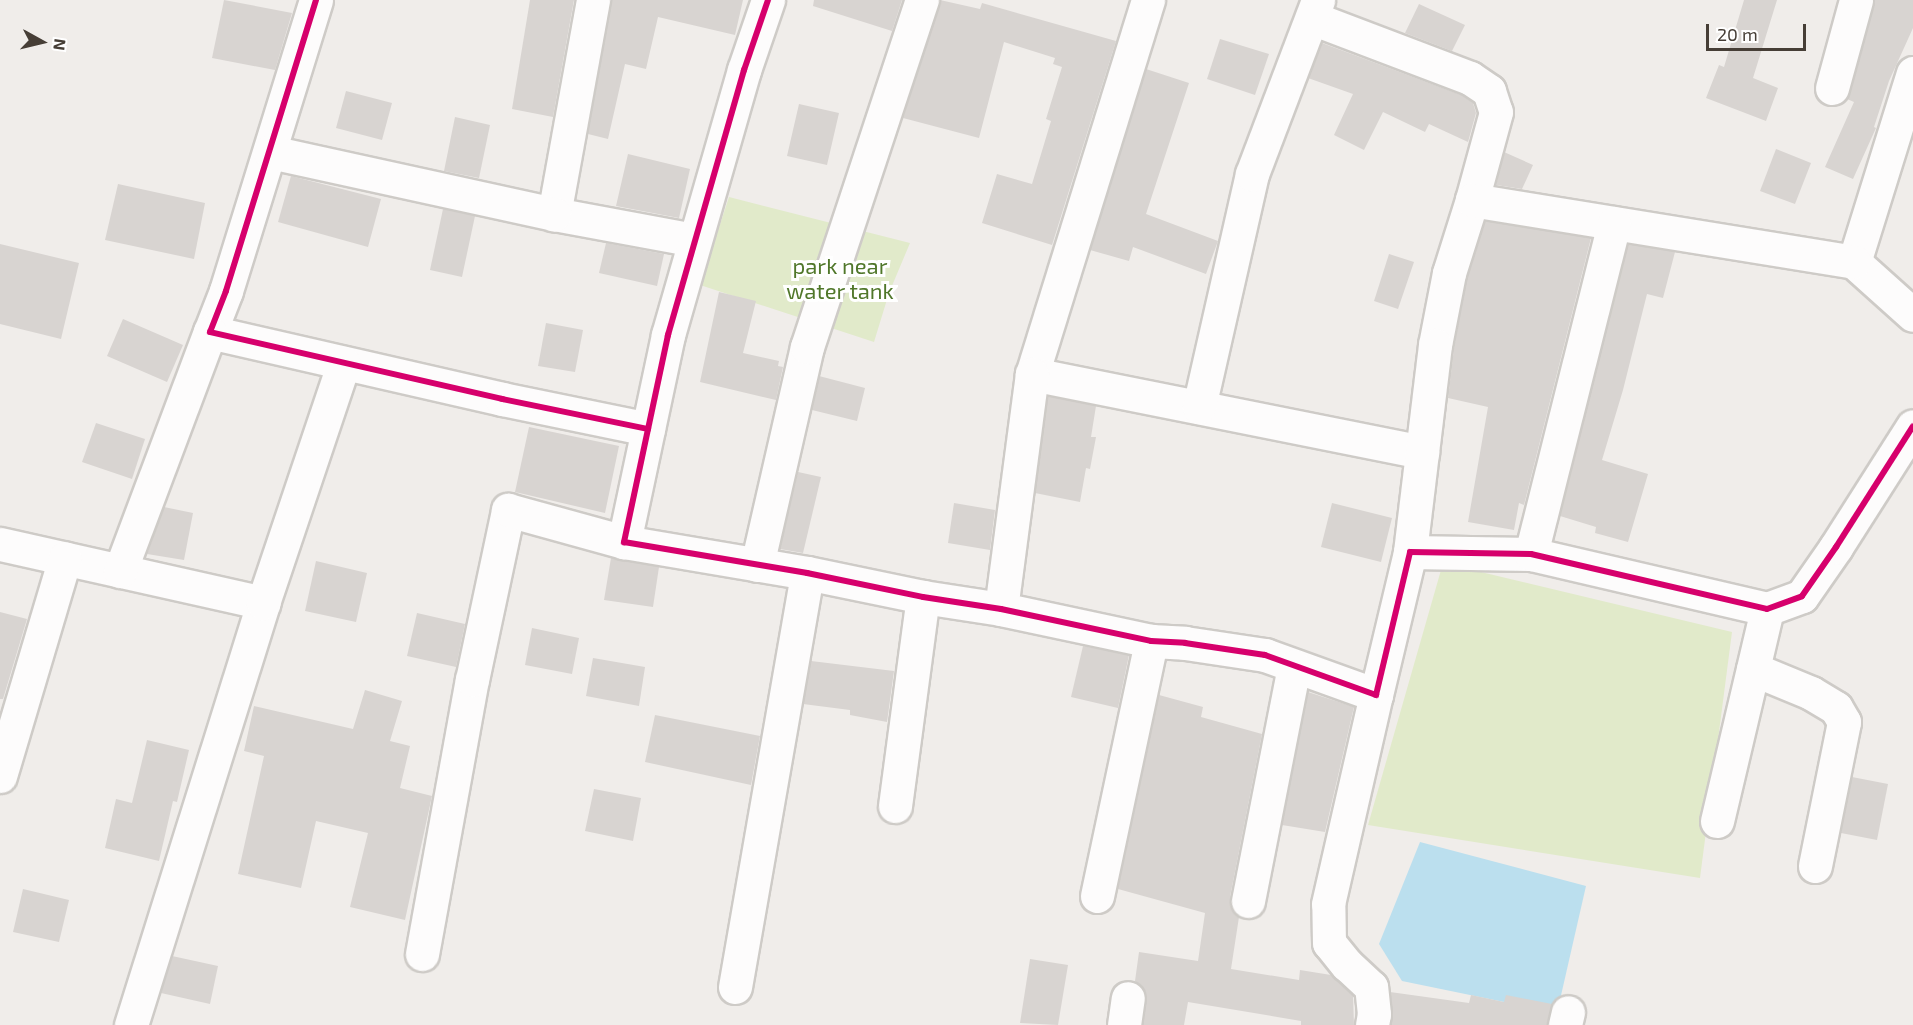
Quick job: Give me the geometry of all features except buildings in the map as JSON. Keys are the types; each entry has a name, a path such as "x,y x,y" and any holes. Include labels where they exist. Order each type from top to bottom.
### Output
{"street":[{"path":"120,571 226,291 316,0"},
{"path":"554,214 593,0"},
{"path":"624,542 668,335 694,240 768,0"},
{"path":"757,565 807,348 922,0"},
{"path":"1001,609 1032,374 1148,0"},
{"path":"1832,88 1856,0"},
{"path":"1198,407 1252,174 1315,9 1470,78 1489,91 1496,112 1449,273 1435,345 1410,552 1328,904 1329,943 1347,965 1371,987 1374,1014 1372,1025"},
{"path":"1854,262 1913,73"},
{"path":"270,152 554,214 694,240"},
{"path":"1472,200 1854,262 1913,315"},
{"path":"1531,554 1614,223"},
{"path":"210,332 648,429"},
{"path":"130,1025 263,603 344,363"},
{"path":"1032,374 1422,452"},
{"path":"1410,552 1531,554 1767,609 1802,596 1913,426"},
{"path":"422,954 472,680 508,510 624,542 807,573 923,597 1001,609 1151,641 1265,655 1376,695"},
{"path":"0,544 263,603"},
{"path":"0,776 65,558"},
{"path":"735,987 807,573"},
{"path":"895,806 923,597"},
{"path":"1717,821 1767,609"},
{"path":"1097,896 1151,641"},
{"path":"1248,901 1294,666"},
{"path":"1753,669 1811,693 1836,708 1844,722 1815,866"}],"green space":[{"name":"park near water tank","path":"729,197 910,243 889,293 874,342 700,285"},
{"path":"1443,563 1732,632 1700,878 1368,825"}],"water":[{"path":"1420,842 1586,886 1557,1013 1402,981 1379,944"}],"cycle path":[{"path":"316,0 226,291 210,332 502,399 648,429"},
{"path":"768,0 744,70 668,335 624,542 807,573 923,597 1001,609 1151,641 1185,643 1265,655 1376,695 1410,552 1531,554 1767,609 1802,596 1913,426"}]}
